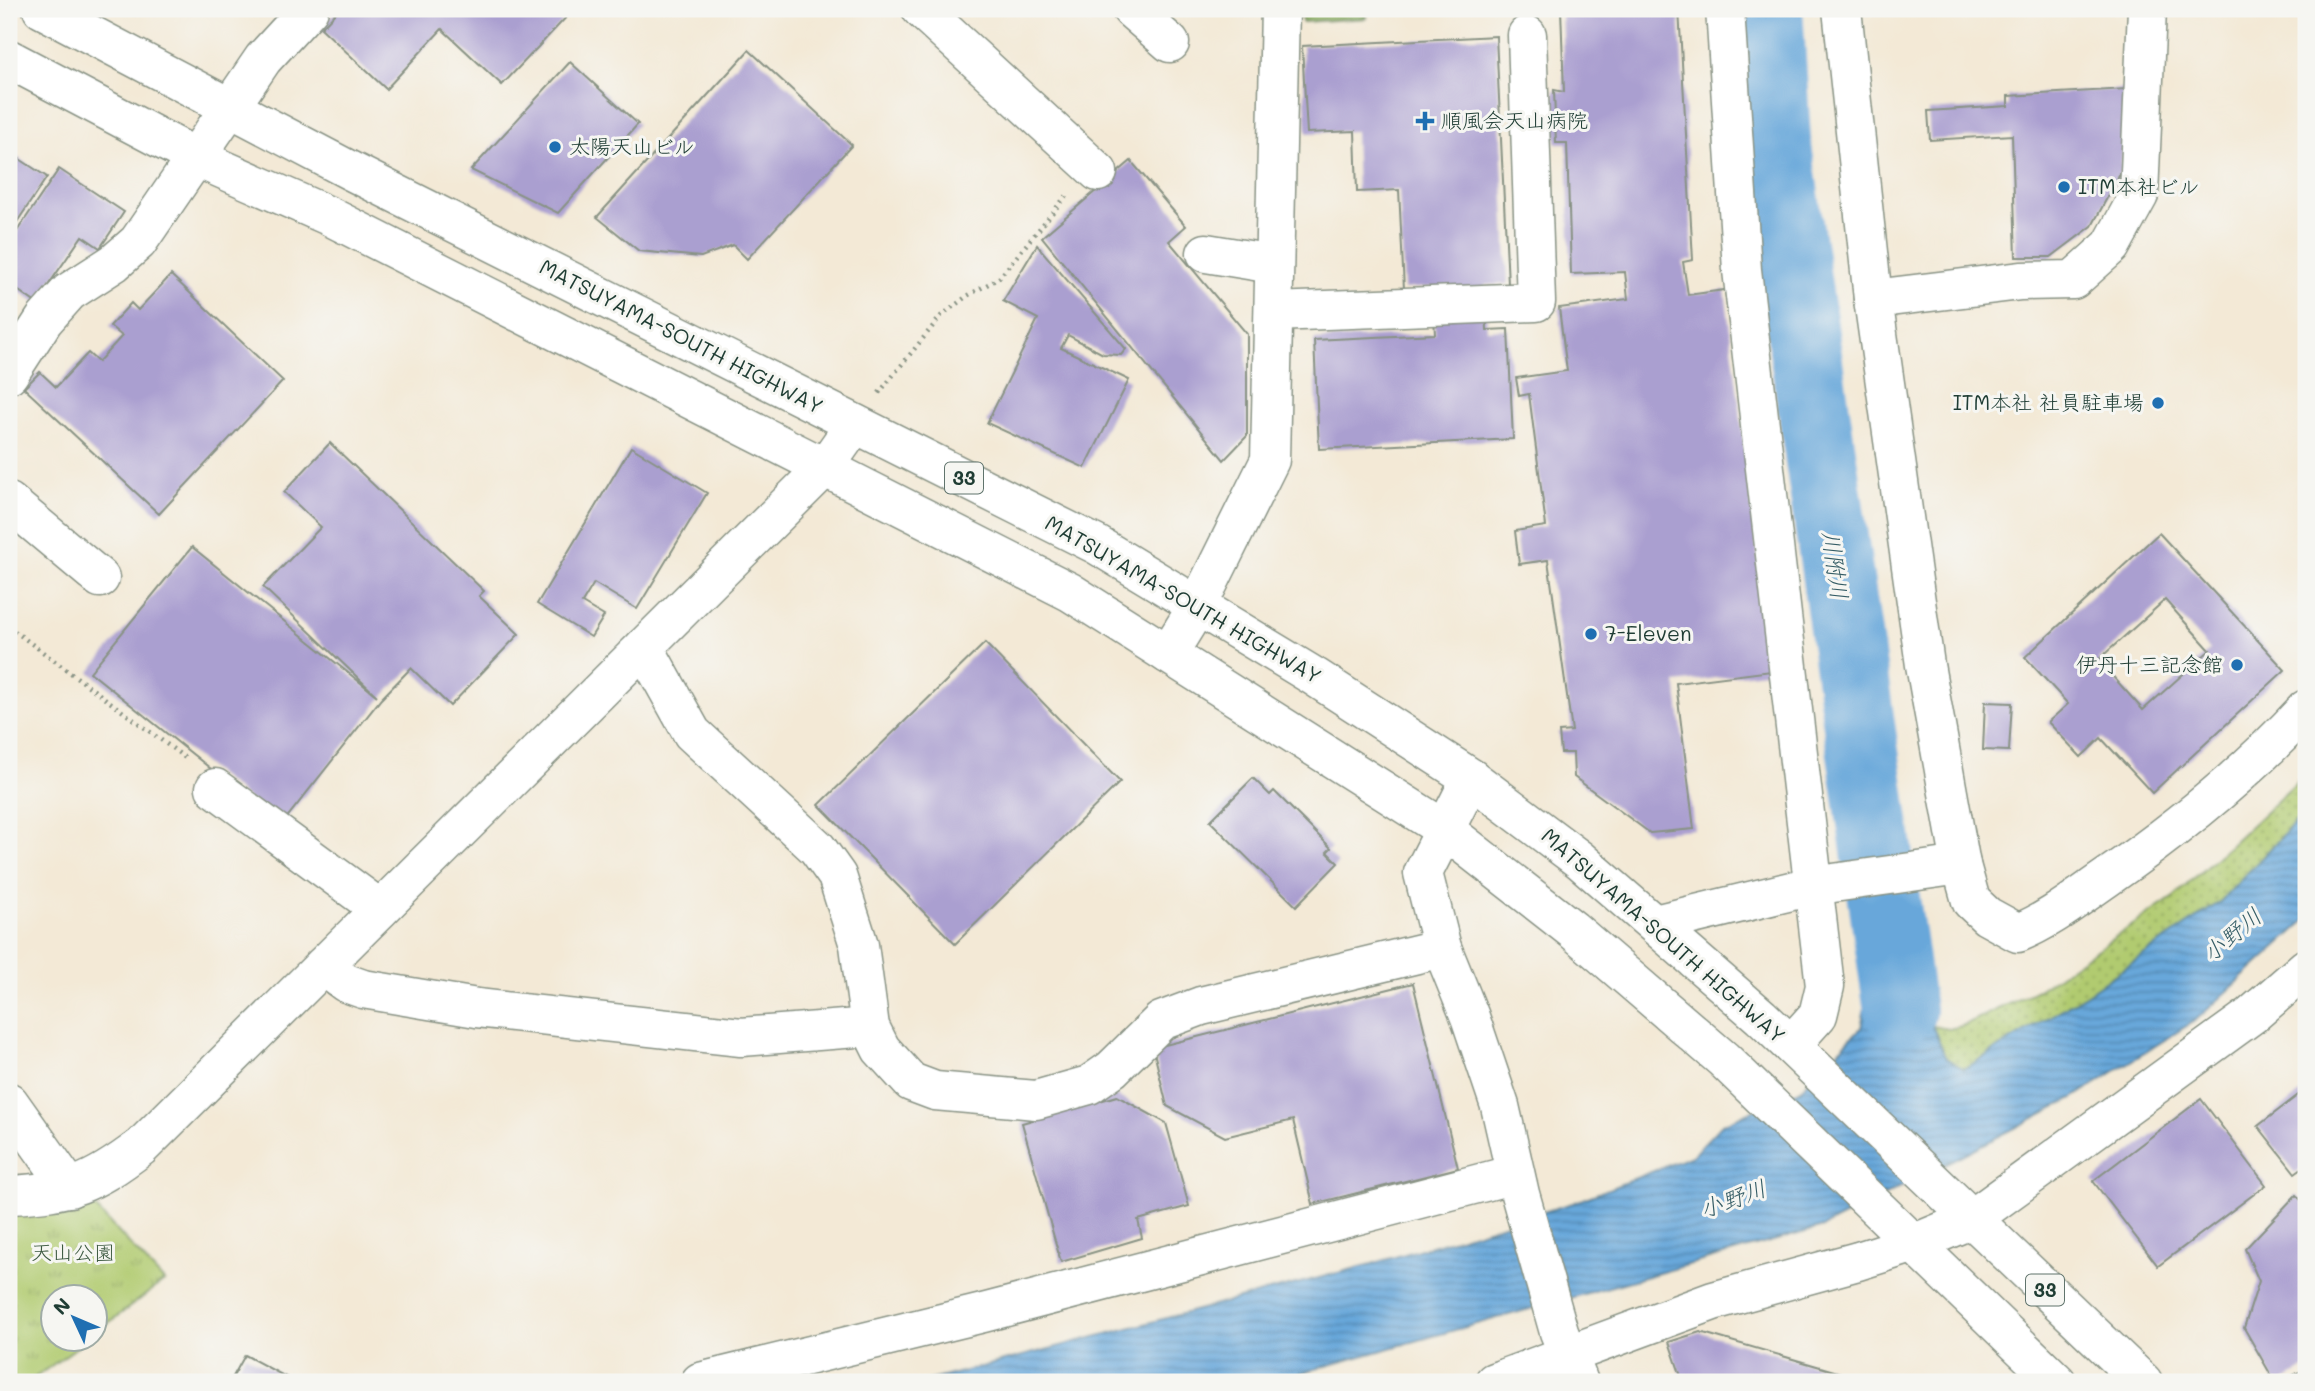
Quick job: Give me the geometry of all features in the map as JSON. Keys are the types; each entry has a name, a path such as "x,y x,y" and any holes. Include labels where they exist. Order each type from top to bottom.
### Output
{"main road":[{"name":"MATSUYAMA-SOUTH HIGHWAY","path":"42,9 230,109 1097,545 1315,677 1471,778 1580,860 1801,1055 1959,1209 2143,1382"},
{"path":"9,374 44,320 69,292 114,263 138,242 263,60 309,9"},
{"path":"1131,9 1170,43"},
{"path":"1168,654 1197,607 1270,460 1280,9"},
{"path":"1725,9 1742,270 1816,885 1825,986 1818,1015 1801,1055"},
{"path":"1842,9 1873,299 1925,665 1947,867 1971,901 1986,916 2018,933 2042,923 2159,842 2279,738 2306,709"},
{"path":"1873,299 2021,281 2073,280 2111,246 2139,195 2147,9"},
{"path":"936,13 1098,172"},
{"path":"1274,312 1536,302 1527,35"},
{"name":"33","path":"9,59 197,158 329,216 1070,592 1444,829 1573,930 1762,1094 2057,1382"},
{"path":"1206,253 1273,264"},
{"path":"9,1195 54,1193 70,1188 106,1173 141,1147 824,468 855,424"},
{"path":"9,502 100,578"},
{"path":"644,647 692,733 817,848 837,876 859,945 870,1027 881,1049 911,1082 935,1091 1036,1101 1088,1085 1112,1069 1161,1021 1201,1006 1442,948"},
{"path":"1471,778 1423,873 1442,948 1470,1017 1500,1106 1517,1184 1569,1356"},
{"path":"215,788 380,909"},
{"path":"1655,924 1816,885 1947,867"},
{"path":"323,965 346,983 363,989 477,1008 688,1033 741,1037 870,1027"},
{"path":"1494,1382 1904,1233 1959,1209 2252,1015 2306,968"},
{"path":"9,1102 70,1188"},
{"path":"700,1382 1517,1184"}],"path":[{"path":"855,424 941,316 967,296 999,278 1063,198 1098,172"},
{"path":"9,627 211,777 215,788"}],"green space":[{"path":"1300,9 1365,9 1366,18 1302,22"},
{"path":"2306,774 2306,811 2220,902 2087,994 1964,1069 1946,1058 1932,1026 1949,1029 1962,1026 2038,990 2175,896"},
{"name":"天山公園","path":"89,1201 164,1281 108,1323 108,1282 38,1282 38,1352 70,1352 29,1382 9,1382 9,1214 48,1214"}],"water":[{"name":"小野川","path":"2306,811 2306,920 2196,1020 2073,1098 1823,1227 1269,1382 924,1382 1372,1264 1573,1203 1692,1156 1722,1124 1800,1090 1861,1028 1884,913 1946,1058 1964,1069 2087,994 2220,902"}],"building":[{"path":"339,9 574,9 502,85 442,29 386,89 321,28"},
{"path":"1561,9 1679,9 1693,260 1683,262 1688,295 1725,290 1772,671 1676,683 1694,829 1650,833 1574,777 1573,753 1561,753 1559,732 1572,731 1548,560 1519,564 1515,531 1546,526 1529,394 1519,396 1516,378 1567,371 1559,308 1628,299 1625,272 1571,274 1567,143 1556,143 1554,90 1564,92"},
{"path":"1496,36 1508,284 1485,285 1487,330 1508,329 1513,439 1319,449 1314,340 1435,334 1432,287 1404,289 1399,190 1357,192 1355,131 1307,133 1302,46"},
{"path":"749,50 852,145 747,259 733,245 701,257 639,251 597,217"},
{"name":"太陽天山ビル","path":"570,62 638,124 558,213 471,170"},
{"name":"ITM本社ビル","path":"2126,89 2121,172 2092,226 2051,257 2016,257 2012,135 1930,140 1928,111 2008,106 2008,96"},
{"path":"9,152 47,177 9,234"},
{"path":"1131,161 1186,226 1169,241 1247,334 1247,436 1224,460 1042,237"},
{"path":"59,169 124,212 100,248 82,236 36,303 9,284 9,243"},
{"path":"1037,245 1126,349 1121,355 1103,354 1068,335 1061,348 1129,380 1085,468 987,423 1038,319 1003,301"},
{"path":"171,275 283,381 159,514 24,388 40,372 56,387 88,353 98,362 122,336 110,326 131,303 138,310"},
{"path":"330,443 484,591 479,596 519,634 450,706 411,668 381,699 281,825 90,672 192,547 377,696 263,587 321,527 284,492"},
{"path":"631,447 707,493 637,609 594,583 582,603 604,616 591,637 537,604"},
{"name":"伊丹十三記念館","path":"2159,533 2285,670 2152,793 2101,738 2081,757 2048,722 2068,704 2025,657","holes":["2165,600 2210,650 2143,710 2098,660"]},
{"path":"985,643 1120,782 955,944 819,805"},
{"path":"1985,702 2012,703 2009,751 1983,750"},
{"path":"1253,778 1270,795 1274,791 1331,848 1327,852 1338,863 1296,906 1210,821"},
{"path":"1413,983 1458,1168 1313,1204 1293,1120 1225,1137 1167,1106 1153,1048"},
{"path":"2306,1089 2306,1165 2295,1173 2258,1126"},
{"path":"1117,1096 1166,1123 1189,1206 1138,1220 1142,1238 1061,1262 1022,1123"},
{"path":"2201,1099 2266,1185 2158,1266 2093,1181"},
{"path":"2296,1195 2306,1205 2306,1368 2281,1382 2275,1382 2244,1328 2259,1281 2245,1249"},
{"path":"1700,1332 1872,1382 1683,1382 1669,1342"},
{"path":"245,1355 295,1382 230,1382"}],"waterway":[{"name":"川附川","path":"1767,9 1775,140 1900,1010"}],"place":[{"name":"順風会天山病院","path":"1425,121"},
{"name":"太陽天山ビル","path":"555,147"},
{"name":"ITM本社ビル","path":"2064,187"},
{"name":"ITM本社 社員駐車場","path":"2158,403"},
{"name":"7-Eleven","path":"1591,634"},
{"name":"伊丹十三記念館","path":"2237,665"}]}
